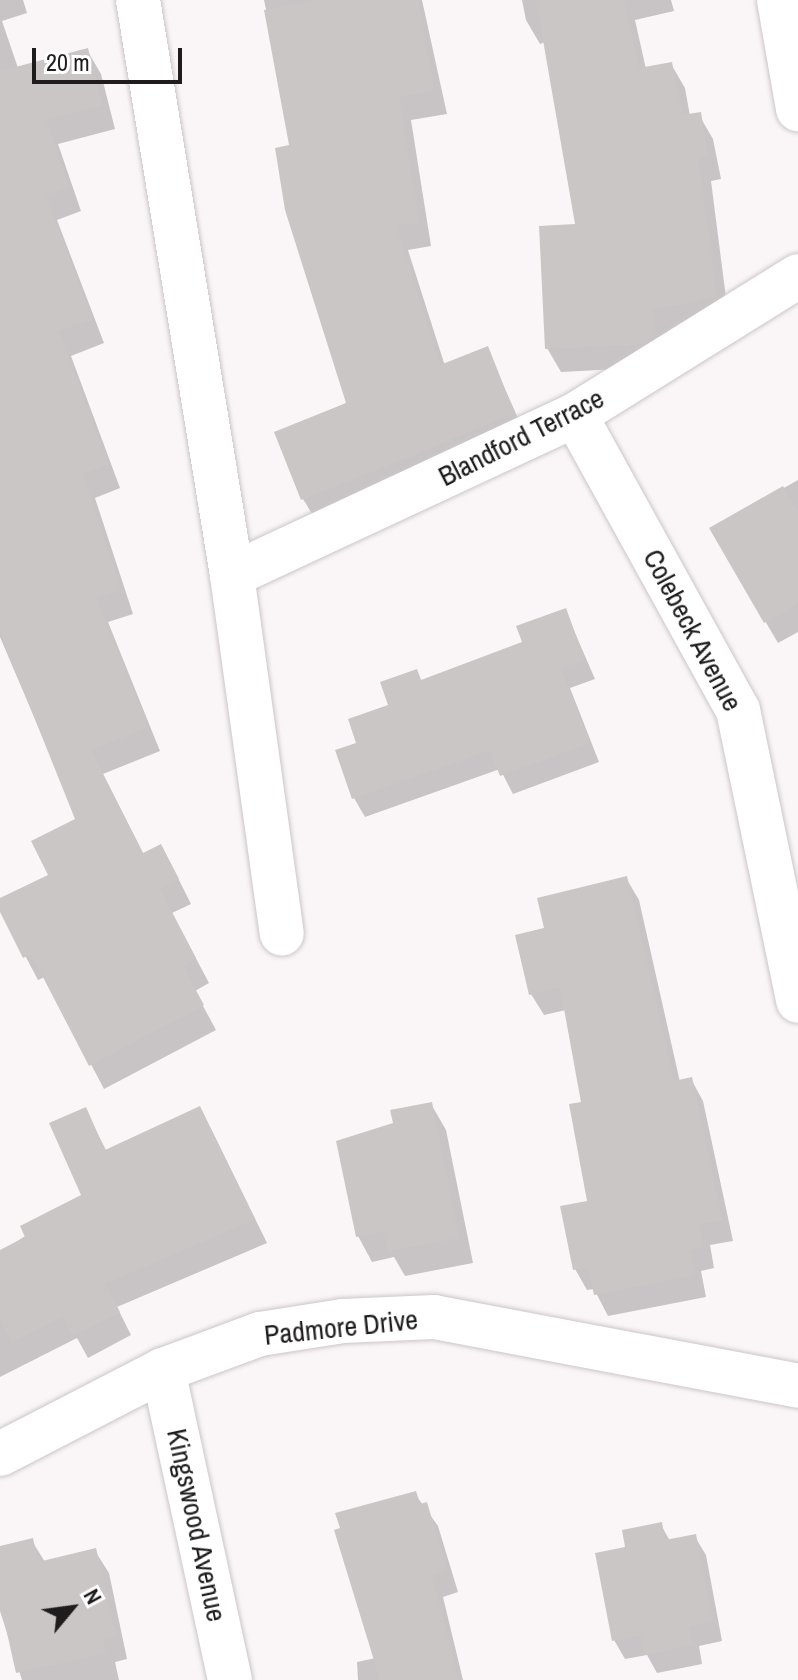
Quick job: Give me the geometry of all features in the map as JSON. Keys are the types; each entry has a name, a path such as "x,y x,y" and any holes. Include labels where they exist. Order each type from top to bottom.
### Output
{"street":[{"path":"138,0 232,575 282,934"},
{"path":"779,0 798,109"},
{"name":"Blandford Terrace","path":"232,575 575,415 798,276"},
{"name":"Colebeck Avenue","path":"575,415 738,710 798,1001"},
{"name":"Padmore Drive","path":"0,1454 163,1370 260,1334 343,1321 434,1317 798,1386"},
{"name":"Kingswood Avenue","path":"163,1370 230,1680"}],"building":[{"path":"317,0 418,0 434,90 399,97 419,222 396,226 440,365 488,346 515,414 301,500 274,432 346,403 285,210 275,148 289,145 264,10"},
{"path":"536,0 624,0 639,68 672,62 682,115 701,112 708,155 698,157 717,297 653,310 655,336 642,344 545,349 539,226 575,224"},
{"path":"88,48 102,105 46,120 69,187 45,195 92,319 59,331 108,464 83,474 121,590 96,598 148,727 91,750 143,853 161,844 179,879 160,889 196,958 183,966 204,1005 89,1066 31,954 23,958 0,912 0,898 48,875 31,841 75,819 0,632 0,71"},
{"path":"783,486 798,512 798,603 764,623 709,528"},
{"path":"566,608 585,660 561,669 590,743 500,776 490,750 352,799 335,750 356,743 348,719 388,705 380,682 417,669 421,680 522,642 516,626"},
{"path":"627,876 674,1081 692,1077 722,1220 699,1224 703,1247 691,1250 695,1275 594,1295 588,1267 573,1270 560,1206 587,1201 569,1104 581,1102 560,987 529,995 515,935 544,928 537,898"},
{"path":"432,1102 459,1238 388,1251 385,1231 356,1237 336,1141 393,1123 390,1110"},
{"path":"200,1106 255,1219 105,1284 120,1312 73,1336 63,1316 12,1342 0,1318 0,1250 25,1237 20,1226 81,1195 49,1123 86,1107 105,1150"},
{"path":"416,1491 420,1504 427,1502 447,1571 432,1575 458,1680 380,1680 334,1530 340,1528 335,1513"},
{"path":"662,1522 665,1540 696,1534 713,1622 689,1627 693,1645 644,1655 641,1635 612,1641 595,1553 625,1547 622,1530"},
{"path":"33,1538 38,1562 96,1548 116,1636 103,1639 106,1653 16,1673 0,1602 0,1546"}]}
